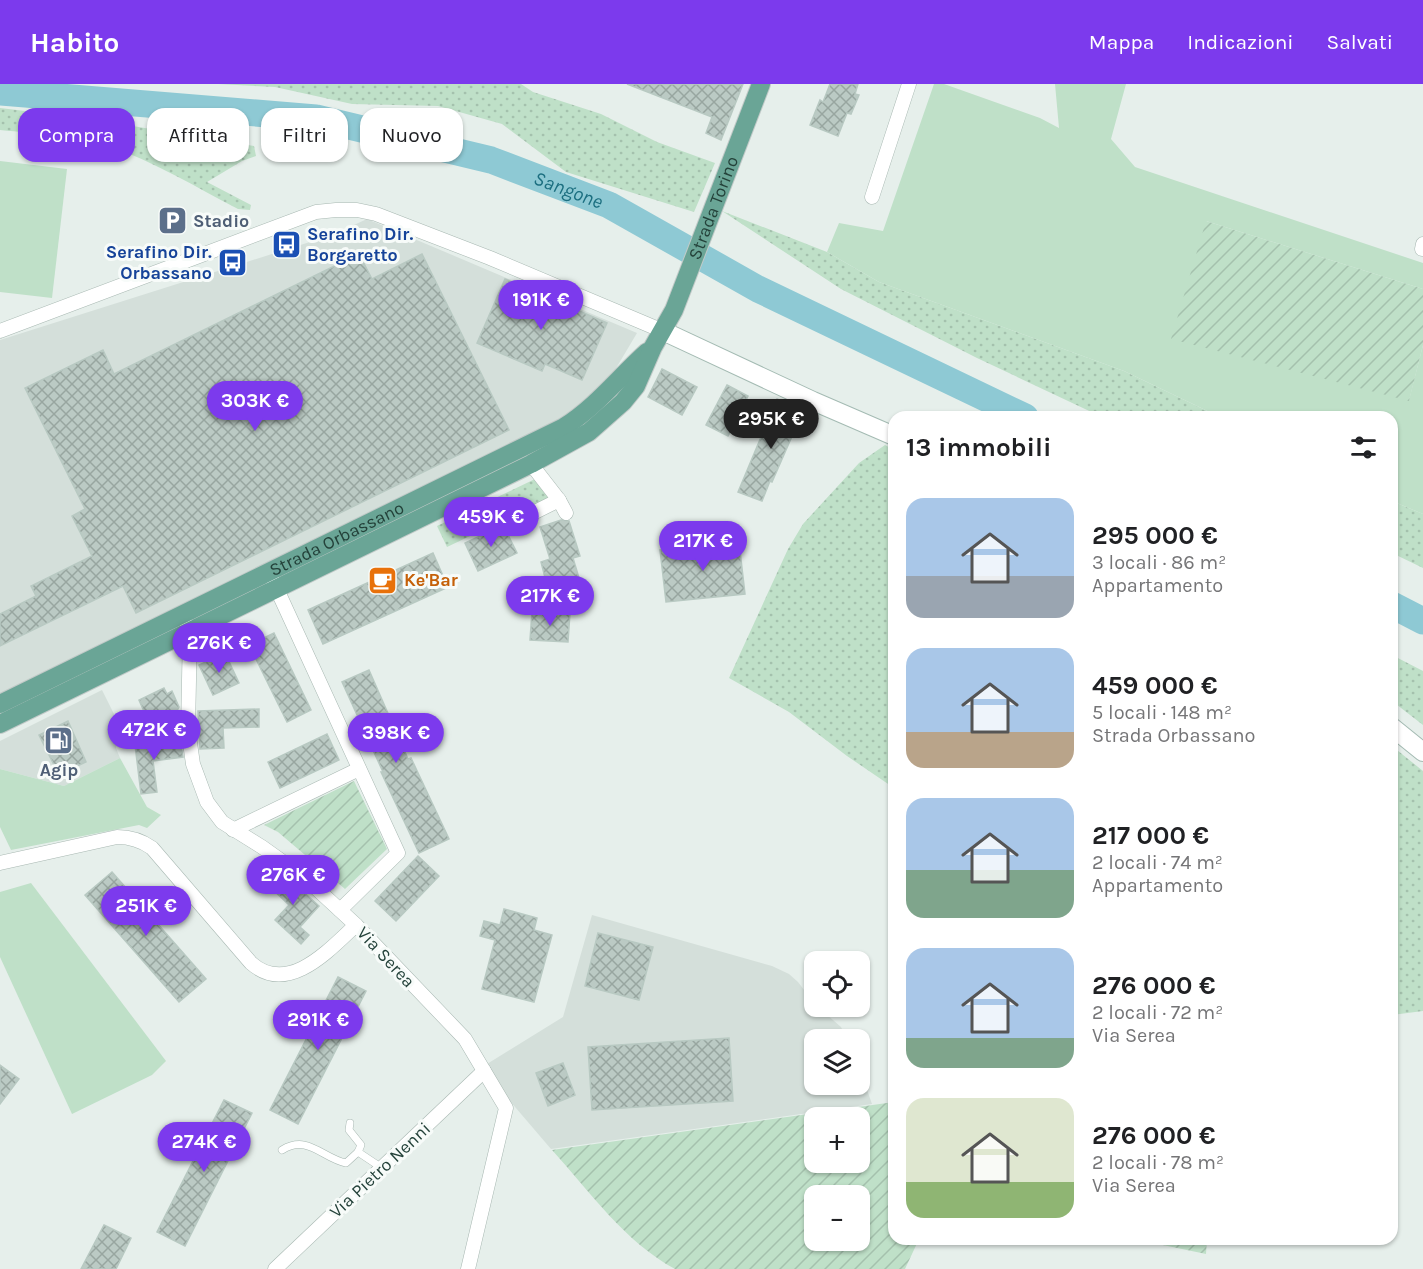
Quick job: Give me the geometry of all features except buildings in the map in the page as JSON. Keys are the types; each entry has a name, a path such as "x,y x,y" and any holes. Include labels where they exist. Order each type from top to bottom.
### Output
{"main road":[{"name":"Strada Torino","path":"663,331 674,310 761,84"},
{"name":"Strada Orbassano","path":"0,704 186,623 277,588 571,443 606,418 623,402 636,386 653,347 663,331"},
{"name":"Strada Orbassano","path":"0,724 186,623 269,572 564,428 593,407 622,375 653,347"}],"street":[{"path":"872,197 909,84"},
{"path":"0,331 316,212 336,210 376,214 490,258 663,331 888,433"},
{"path":"531,464 559,500 566,513"},
{"path":"531,513 559,500"},
{"path":"269,572 398,853 340,910"},
{"name":"Via Serea","path":"186,623 188,729 193,764 207,802 222,822 304,877 356,925 465,1039 506,1108 468,1269"},
{"path":"1398,732 1423,752"},
{"path":"233,830 359,769"},
{"path":"0,863 117,837 128,837 144,842 152,848 258,969 269,975 281,975 300,970 315,962 356,925"},
{"name":"Via Pietro Nenni","path":"275,1269 484,1071"}],"lane":[{"path":"282,1150 300,1143 346,1163 358,1152 361,1145 349,1130 350,1123"},
{"path":"358,1152 382,1168"}],"shaded area":[{"path":"367,219 637,333 615,370 594,393 558,421 0,696 0,340 332,235"},
{"path":"102,690 119,724 116,748 120,758 64,786 0,769 0,741"},
{"path":"592,915 772,966 789,974 804,990 804,1017 830,1017 842,1029 804,1029 804,1095 869,1095 872,1104 851,1107 804,1107 804,1114 551,1149 503,1093 487,1064 563,1017"}],"green space":[{"path":"218,84 521,84 533,92 601,114 657,142 715,163 694,212 566,172 502,124 463,113 463,108 352,104 275,87"},
{"path":"934,84 944,84 1040,118 1059,128 1055,84 1126,84 1111,139 1135,167 1423,263 1423,289 1206,221 1409,400 1423,345 1423,514 1398,504 1398,411 1207,411 1124,371 879,282 827,252 839,223 883,231"},
{"path":"0,108 18,110 18,132 0,130"},
{"path":"135,126 147,128 147,162 135,156"},
{"path":"249,145 254,146 256,156 249,158"},
{"path":"0,161 67,169 52,298 0,292"},
{"path":"148,162 240,162 207,182 251,205 250,210 238,209"},
{"path":"722,211 827,252 879,282 1124,371 1207,411 1089,411 977,358 841,289"},
{"path":"1206,221 1423,289 1423,345 1409,401 1171,339"},
{"path":"885,445 888,447 888,784 789,712 729,678 788,549 803,524 859,463"},
{"path":"535,479 552,497 447,547 437,526"},
{"path":"1398,504 1423,514 1423,568 1398,556"},
{"path":"1398,658 1423,671 1423,725 1398,706"},
{"path":"1398,751 1423,771 1423,1011 1398,1014"},
{"path":"120,758 147,807 161,815 147,828 139,825 11,850 0,827 0,769 64,786"},
{"path":"354,781 387,849 345,889 278,832 264,825"},
{"path":"31,883 166,1061 152,1075 72,1114 0,957 0,892"},
{"path":"888,1103 888,1245 916,1245 905,1269 675,1269 657,1258 624,1231 552,1150 804,1115 804,1173 870,1173 870,1107 858,1107"},
{"path":"1163,1245 1207,1245 1206,1254"}],"waterway":[{"name":"Sangone","path":"0,92 316,118 491,160 609,205 758,289 1012,411"},
{"name":"Sangone","path":"1398,608 1423,621"}],"place":[{"name":"Stadio","path":"172,221"},
{"name":"Serafino Dir. Borgaretto","path":"286,244"},
{"name":"Serafino Dir. Orbassano","path":"233,262"},
{"name":"Ke'Bar","path":"383,580"},
{"name":"Agip","path":"59,741"}]}
